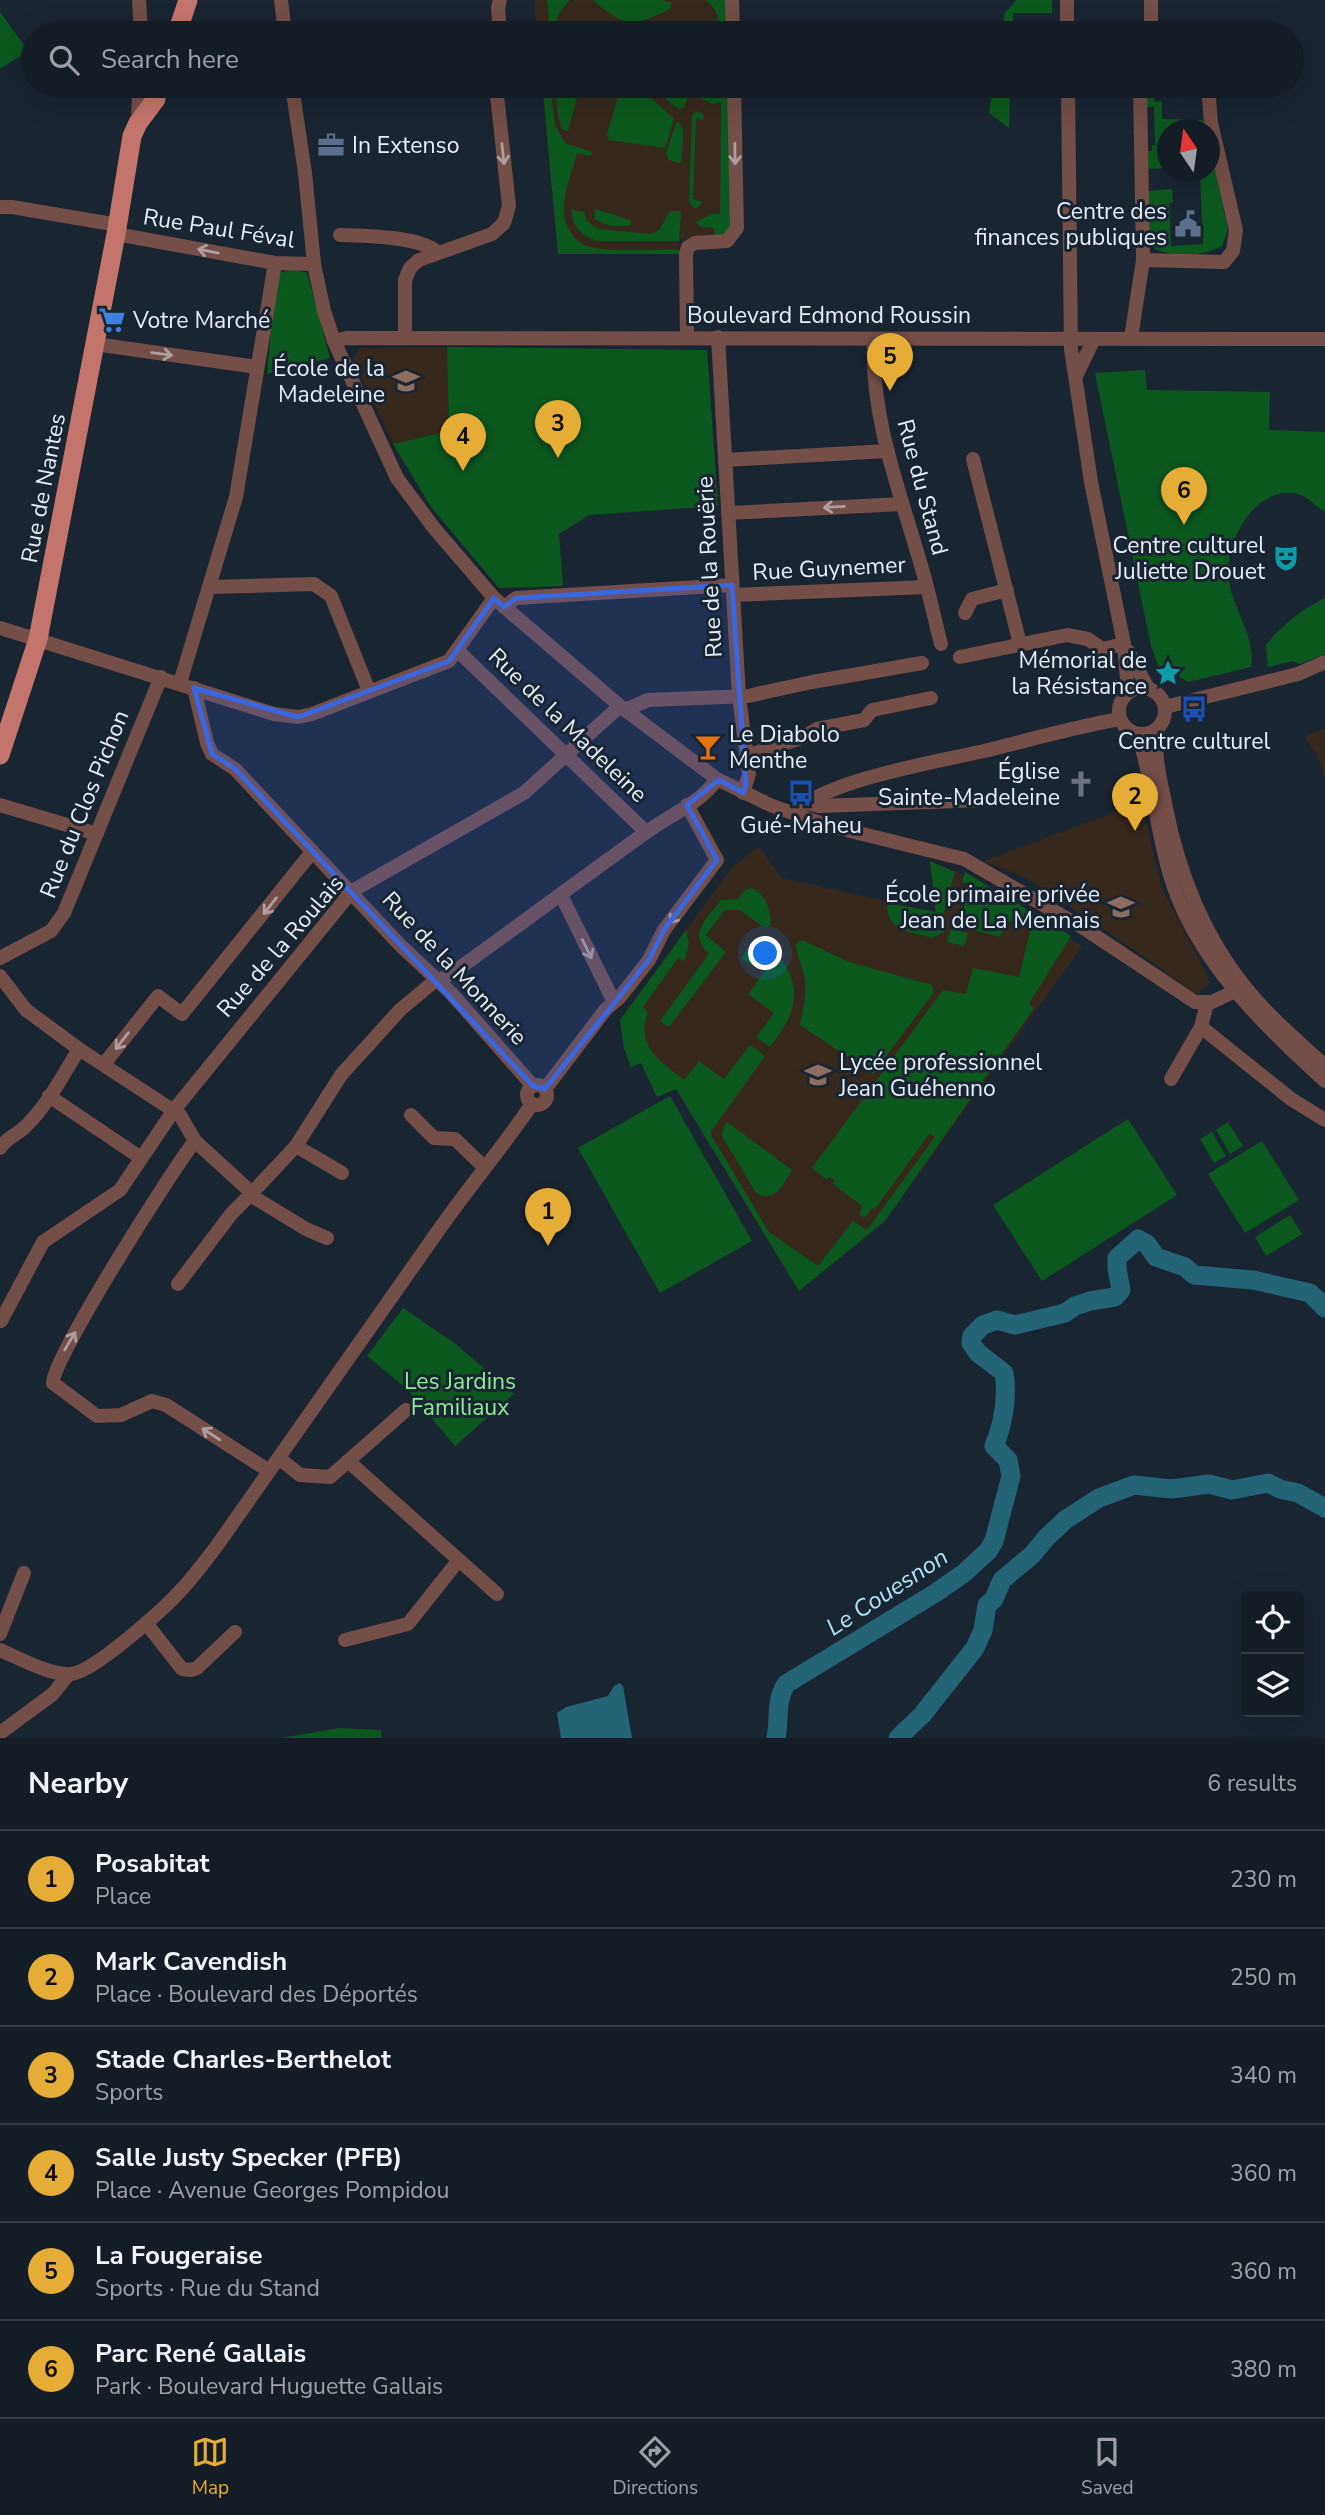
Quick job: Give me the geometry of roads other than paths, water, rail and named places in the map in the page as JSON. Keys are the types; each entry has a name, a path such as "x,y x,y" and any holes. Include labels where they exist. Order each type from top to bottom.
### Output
{"main road":[{"path":"181,21 188,0"},
{"name":"Rue de Nantes","path":"0,753 38,639 117,230 132,136 154,98"},
{"name":"Rue de Nantes","path":"117,230 156,98"}],"street":[{"path":"139,0 140,21"},
{"path":"281,0 284,21"},
{"path":"499,21 500,0"},
{"path":"732,0 733,21"},
{"path":"1067,0 1067,21"},
{"path":"1151,0 1151,21"},
{"path":"138,123 139,98"},
{"path":"294,98 314,264 324,311 334,341 397,478 434,528 499,603 623,708 717,779 743,793 826,825 964,859 1096,936 1189,999 1207,1003 1240,989"},
{"path":"405,338 405,280 410,268 419,260 492,234 504,223 509,206 497,98"},
{"path":"687,337 688,247 695,243 727,241 737,228 734,98"},
{"path":"1068,98 1070,338 1091,482 1124,644 1128,692"},
{"path":"1131,338 1143,260 1140,98"},
{"path":"1143,260 1224,262 1233,251 1236,230 1211,123 1209,98"},
{"name":"Rue Paul Féval","path":"0,207 12,206 275,263 314,264"},
{"path":"340,235 376,237 429,246 437,253"},
{"path":"180,683 236,497 275,263"},
{"name":"Boulevard Edmond Roussin","path":"334,341 343,338 687,337 874,340 1325,339"},
{"name":"Rue de la Rouërie","path":"718,337 739,696 749,774 743,793"},
{"path":"1075,377 1094,339"},
{"name":"Rue du Stand","path":"874,340 878,407 941,644"},
{"path":"95,344 257,367"},
{"path":"725,460 888,452"},
{"path":"973,459 1020,644"},
{"path":"728,513 902,504"},
{"path":"209,587 314,584 331,596 369,691"},
{"name":"Rue Guynemer","path":"499,603 516,598 733,590 927,587"},
{"path":"965,612 972,599 1007,590"},
{"path":"0,628 274,714 298,717 449,661 499,603"},
{"path":"960,657 1067,635 1088,639 1101,649 1124,644"},
{"path":"1124,644 1148,688 1162,699 1166,708 1155,743 1160,777 1180,865 1208,931 1252,1012 1325,1081"},
{"name":"Rue de la Madeleine","path":"458,651 646,832"},
{"path":"1166,708 1298,674 1325,662"},
{"path":"623,708 648,700 739,696 922,663"},
{"name":"Rue du Clos Pichon","path":"0,958 51,931 64,913 161,677"},
{"name":"Rue de la Monnerie","path":"194,688 212,754 235,769 399,944 539,1087"},
{"path":"1148,688 1128,692 1119,704 1120,719 1130,732 1138,735 1152,733 1158,729"},
{"path":"746,756 804,737 817,729 864,720 872,710 931,698"},
{"name":"Rue de la Roulais","path":"1,1321 43,1242 120,1190 174,1110 352,891 524,793 623,708"},
{"path":"793,813 836,788 1120,719"},
{"path":"1138,735 1170,876 1188,919 1240,989 1325,1066"},
{"path":"178,1284 232,1213 296,1146 341,1075 400,1010 687,805 717,779"},
{"path":"808,803 819,806 984,800"},
{"path":"0,805 97,834"},
{"path":"0,1650 53,1672 68,1675 87,1670 181,1591 216,1547 484,1167 512,1135 532,1104 527,1092 539,1087 606,1009 620,998 649,960 664,930 717,860 687,805"},
{"path":"104,1064 158,996 182,1014 312,852"},
{"path":"561,895 614,1002"},
{"path":"0,976 26,1010 79,1049 180,1115 195,1141 251,1194 306,1229 327,1238"},
{"path":"1171,1079 1201,1027 1207,1003"},
{"path":"1201,1027 1291,1099 1325,1120"},
{"path":"0,1148 8,1137 24,1129 79,1049"},
{"path":"49,1096 141,1158"},
{"path":"411,1115 434,1138 455,1139 484,1167"},
{"path":"195,1141 122,1254 62,1355 53,1383 97,1416 121,1415 152,1401 166,1405 269,1471"},
{"path":"296,1146 342,1173"},
{"path":"279,1458 300,1475 330,1477 406,1410"},
{"path":"348,1461 497,1594"},
{"path":"345,1640 408,1624 458,1561"},
{"path":"0,1634 24,1573"},
{"path":"146,1623 182,1669 198,1668 235,1633"},
{"path":"0,1733 53,1694 68,1675"}],"water":[{"path":"620,1683 623,1686 632,1738 561,1738 557,1713 566,1707 608,1696 614,1686"}],"waterway":[{"name":"Le Couesnon","path":"776,1738 779,1704 786,1684 937,1592 964,1573 988,1551 994,1541 1011,1476 1008,1460 994,1446 1004,1410 1004,1373 978,1353 971,1343 972,1336 983,1325 997,1320 1015,1325 1065,1313 1090,1301 1115,1297 1121,1290 1117,1258 1138,1239 1147,1244 1156,1257 1185,1267 1194,1275 1253,1280 1310,1293 1325,1308"},
{"path":"1314,1297 1325,1295"},
{"name":"Le Couesnon","path":"898,1738 922,1715 975,1648 983,1630 987,1605 994,1599 1002,1580 1032,1555 1065,1520 1099,1498 1134,1485 1172,1489 1209,1484 1232,1490 1268,1483 1298,1493 1325,1508"}],"place":[{"name":"In Extenso","path":"331,145"},
{"name":"Centre des finances publiques","path":"1188,224"},
{"name":"Votre Marché","path":"112,320"},
{"name":"École de la Madeleine","path":"406,381"},
{"name":"La Fougeraise","path":"890,391"},
{"name":"Stade Charles-Berthelot","path":"558,458"},
{"name":"Salle Justy Specker (PFB)","path":"463,471"},
{"name":"Parc René Gallais","path":"1184,525"},
{"name":"Centre culturel Juliette Drouet","path":"1286,558"},
{"name":"Mémorial de la Résistance","path":"1168,673"},
{"name":"Centre culturel","path":"1194,709"},
{"name":"Le Diabolo Menthe","path":"708,747"},
{"name":"Église Sainte-Madeleine","path":"1081,784"},
{"name":"Gué-Maheu","path":"801,793"},
{"name":"Mark Cavendish","path":"1135,831"},
{"name":"École primaire privée Jean de La Mennais","path":"1121,907"},
{"name":"Lycée professionnel Jean Guéhenno","path":"818,1075"},
{"name":"Posabitat","path":"548,1246"}],"park label":[{"name":"Les Jardins Familiaux","path":"460,1394"}]}
